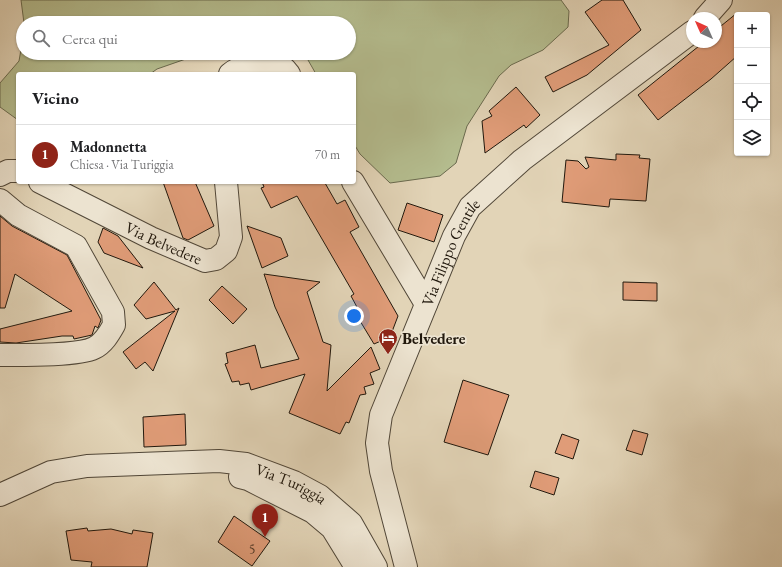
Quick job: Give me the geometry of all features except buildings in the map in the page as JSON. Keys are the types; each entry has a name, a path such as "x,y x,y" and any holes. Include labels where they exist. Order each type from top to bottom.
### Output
{"street":[{"path":"710,12 721,0"},
{"name":"Via Filippo Gentile","path":"406,567 381,471 378,443 381,415 454,236 470,207 522,160 686,37"},
{"path":"232,72 265,62 278,64 287,72"},
{"path":"0,175 8,171 16,171"},
{"name":"Via Belvedere","path":"44,184 151,238 205,261 216,259 226,251 231,237 226,184"},
{"path":"354,184 426,304"},
{"path":"0,200 18,215 76,246 113,312 114,326 105,339 93,349 75,352 0,355"},
{"name":"Via Turiggia","path":"0,495 51,472 87,466 172,464 219,461 246,464 294,482 320,496 351,523 376,567"},
{"name":"Via Turiggia","path":"172,464 248,479 313,512 332,528 356,567"}],"green space":[{"path":"21,0 561,0 569,11 568,27 543,50 511,65 499,76 467,126 456,163 440,176 390,183 360,154 356,147 356,72 315,72 308,60 356,60 356,16 23,16"},
{"path":"183,60 157,69 153,72 16,72 16,119 0,107 0,83 19,61"}],"place":[{"name":"Belvedere","path":"388,355"},
{"name":"Madonnetta","path":"265,537"}]}
